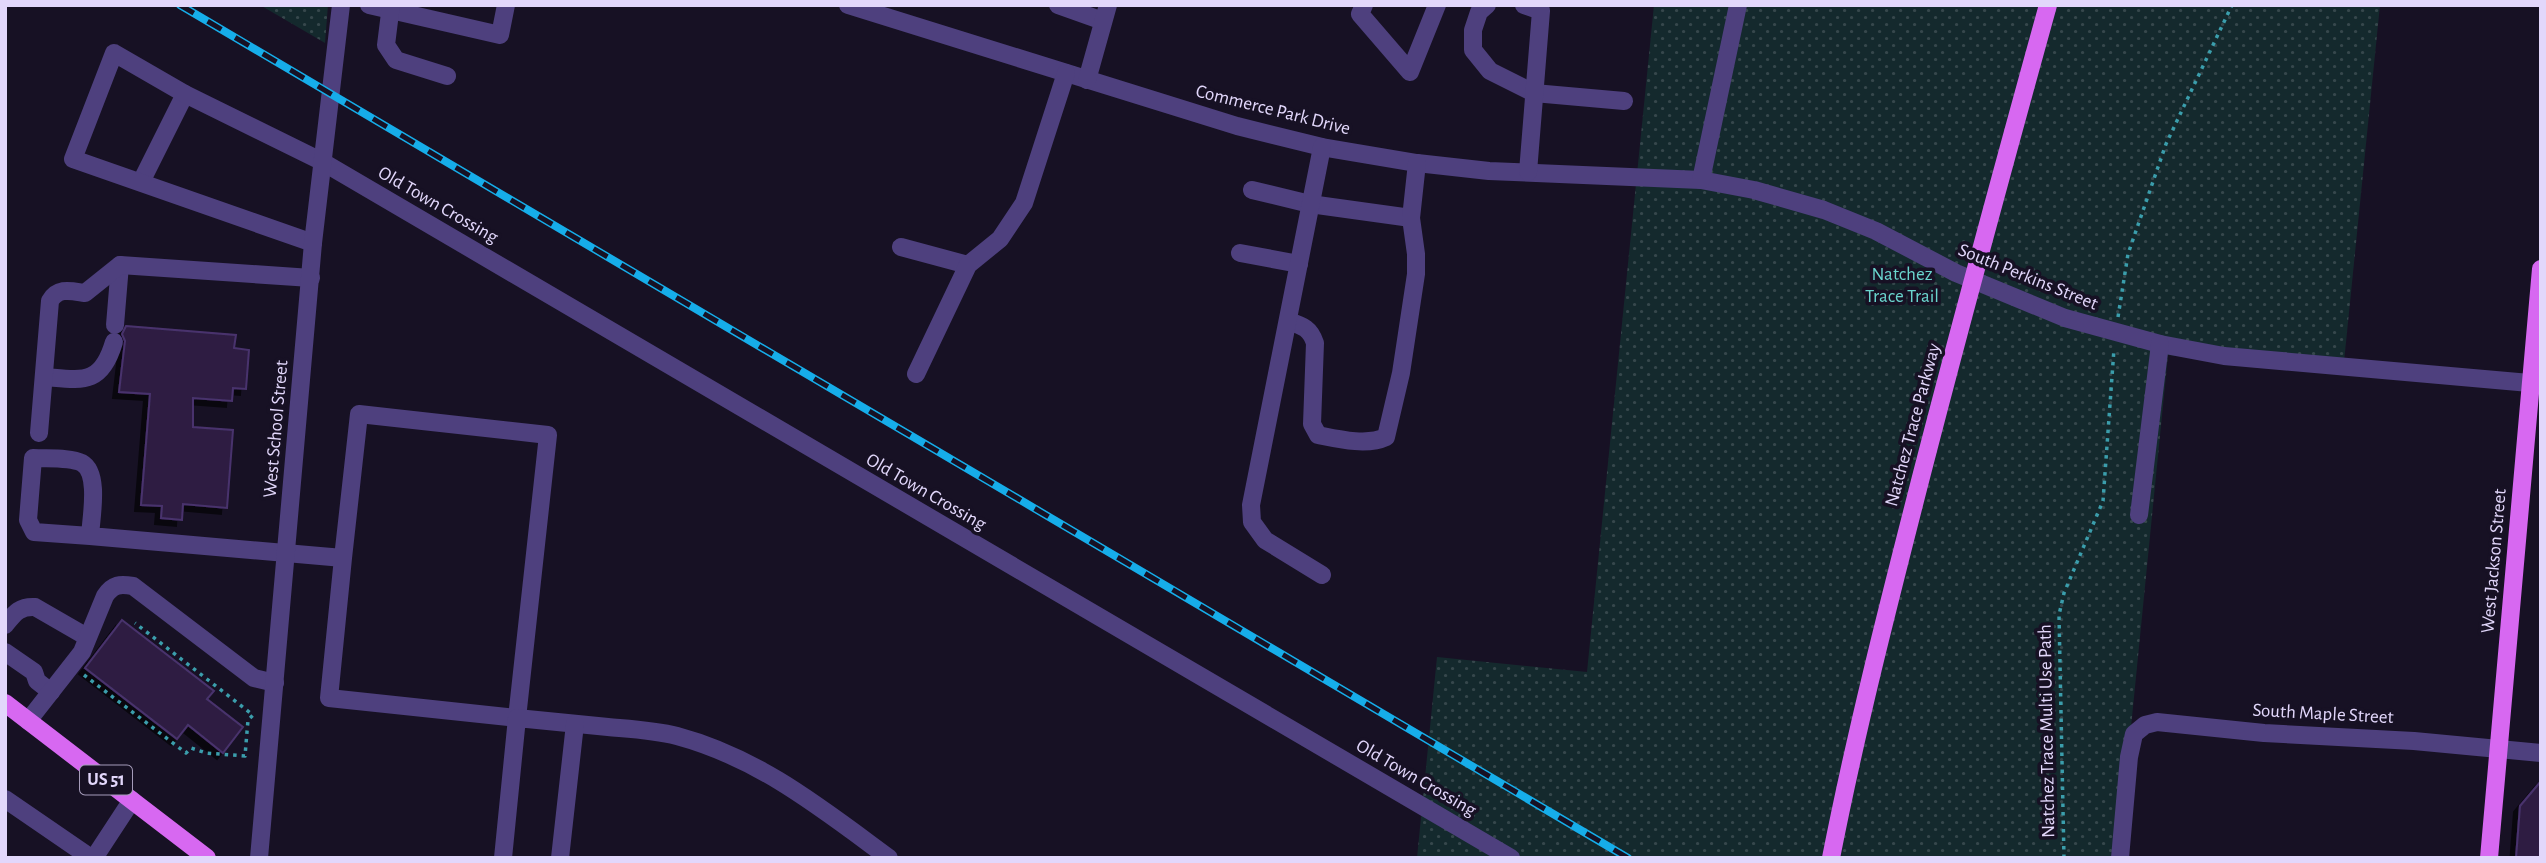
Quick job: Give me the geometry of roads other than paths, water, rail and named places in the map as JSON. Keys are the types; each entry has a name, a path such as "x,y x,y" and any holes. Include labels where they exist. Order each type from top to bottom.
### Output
{"main road":[{"name":"Natchez Trace Parkway","path":"1831,858 1899,562 1962,318 2048,5"},
{"name":"West Jackson Street","path":"2489,858 2536,384 2541,269"},
{"name":"US 51","path":"5,703 207,858"}],"street":[{"name":"West School Street","path":"259,858 313,243 341,5"},
{"path":"369,5 500,36 506,5"},
{"name":"Commerce Park Drive","path":"848,5 885,11 1066,73 1237,126 1322,147 1417,163 1489,171 1701,180"},
{"path":"1058,5 1106,13 1087,79"},
{"path":"1364,5 1360,14 1410,72 1437,5"},
{"path":"1487,5 1479,12 1473,30 1473,50 1490,71 1534,93 1624,102"},
{"path":"1524,5 1541,11 1528,172"},
{"path":"1701,180 1738,5"},
{"path":"390,8 386,45 396,60 447,76"},
{"name":"Old Town Crossing","path":"141,183 73,159 114,53 185,94 321,161 1511,858"},
{"path":"916,374 968,265 1000,239 1024,203 1066,73"},
{"path":"185,94 141,183 313,243"},
{"path":"1322,147 1251,505 1252,522 1265,540 1322,575"},
{"path":"1288,321 1311,332 1315,343 1312,424 1318,435 1378,441 1386,437 1401,373 1416,274 1411,218 1417,163"},
{"name":"South Perkins Street","path":"1701,180 1754,190 1824,211 1877,231 1956,273 2012,298 2065,318 2160,344 2224,356 2536,384"},
{"path":"1252,190 1310,204 1411,218"},
{"path":"901,247 968,265"},
{"path":"1240,253 1299,264"},
{"path":"39,433 50,300 54,294 62,291 85,293 120,265 311,278"},
{"path":"44,377 85,380 103,369 114,334 120,265"},
{"path":"2139,515 2160,344"},
{"path":"503,858 517,718 548,435 359,414 329,698 517,718 575,724 650,731 676,736 755,766 790,786 888,858"},
{"path":"90,536 93,477 88,468 80,462 33,458 28,520 34,532 343,558"},
{"path":"29,721 82,652 110,588 122,584 134,586 254,678 275,683"},
{"path":"5,625 17,610 35,607 87,637"},
{"path":"5,652 34,672 37,681 51,692"},
{"name":"South Maple Street","path":"2120,858 2129,757 2134,734 2146,724 2169,722 2264,733 2414,741 2541,753"},
{"path":"560,858 575,724"},
{"path":"5,799 92,858 132,800"}],"railway":[{"path":"180,5 1628,858"}],"park label":[{"name":"Natchez Trace Trail","path":"1902,285"}]}
